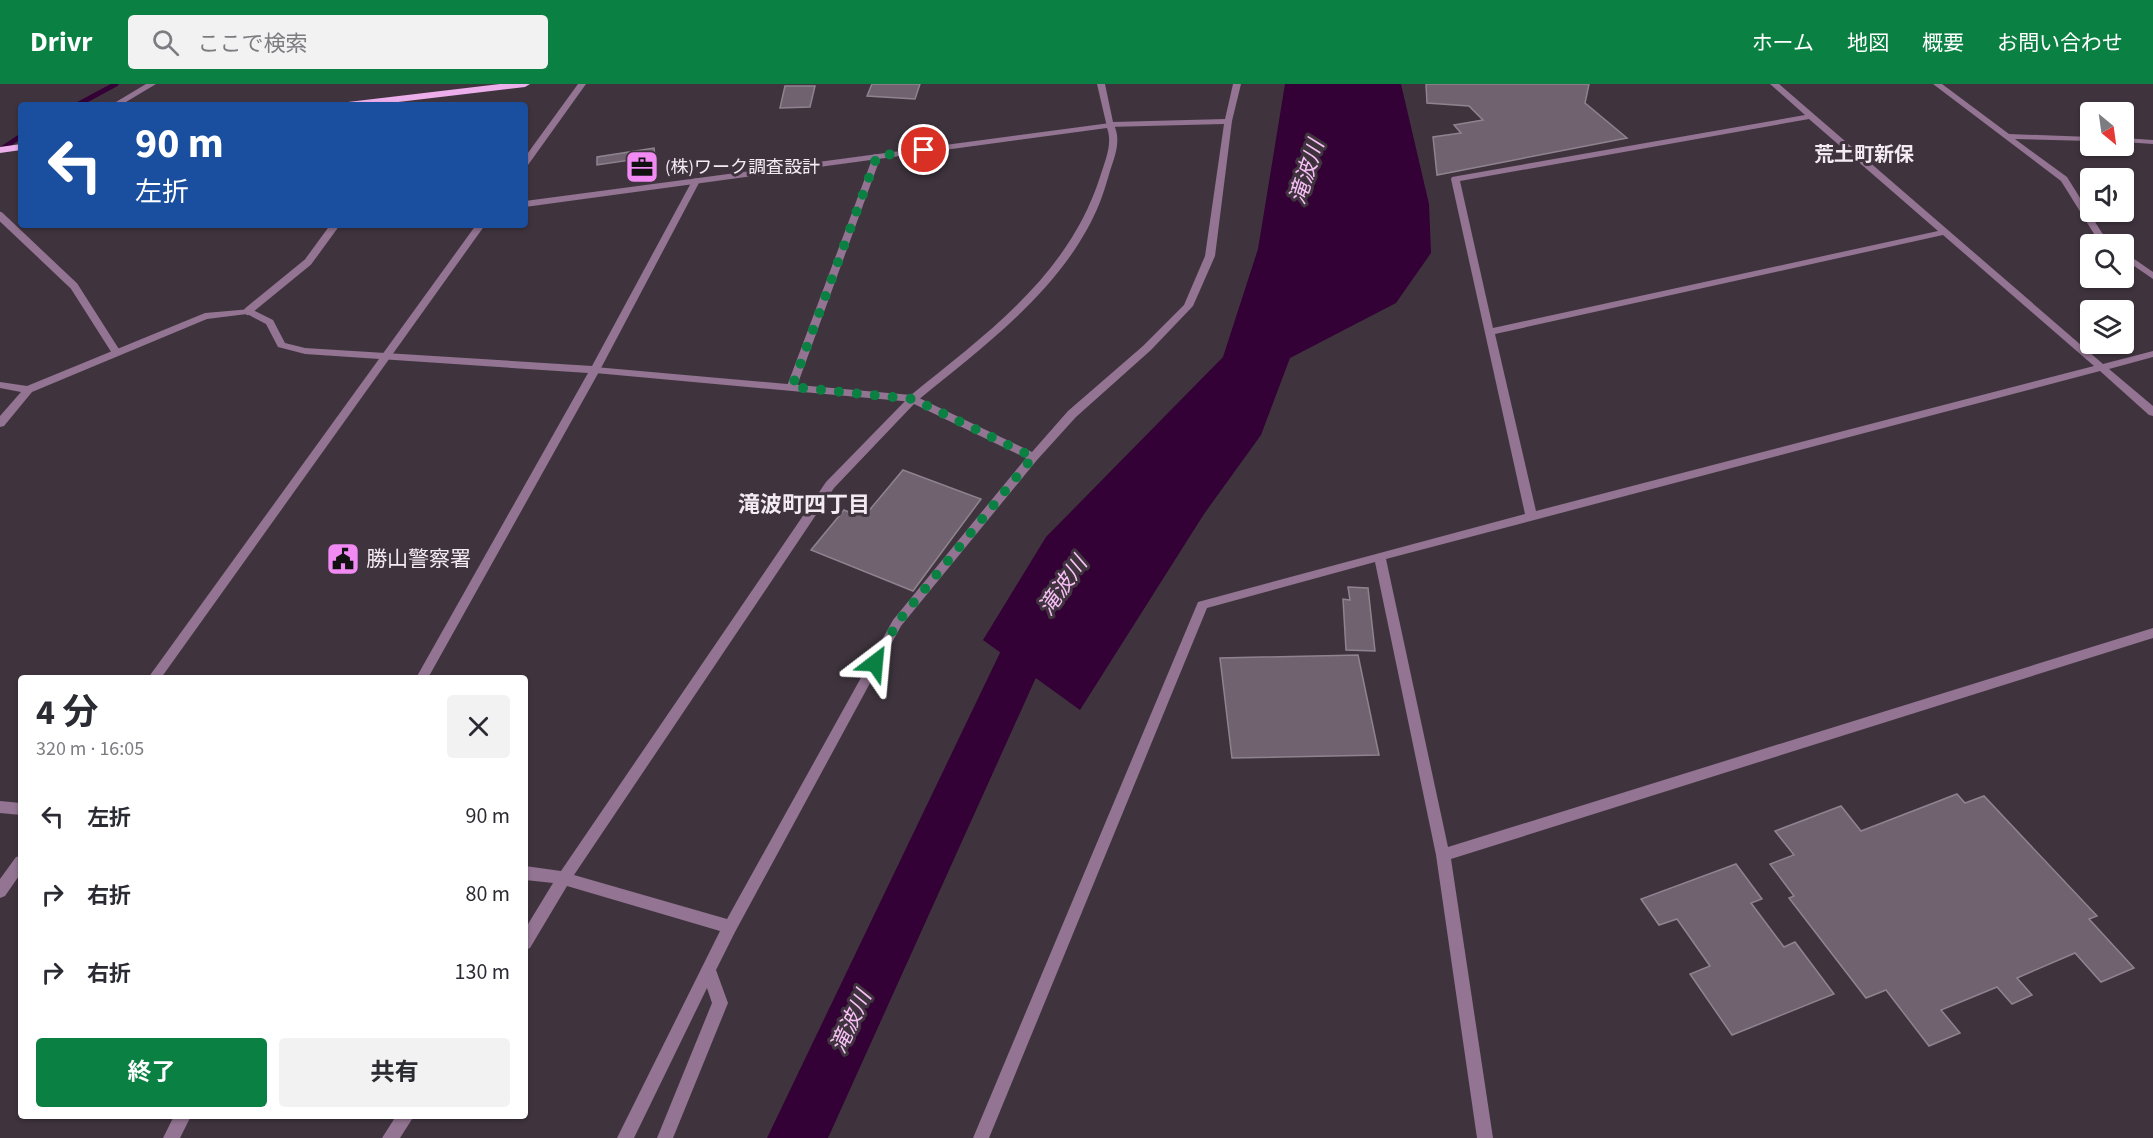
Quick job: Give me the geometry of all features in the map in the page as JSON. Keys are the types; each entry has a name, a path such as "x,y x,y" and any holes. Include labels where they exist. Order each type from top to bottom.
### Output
{"main road":[{"path":"388,102 525,84"},
{"path":"0,150 18,147"}],"street":[{"path":"120,102 152,84"},
{"path":"528,159 582,84"},
{"path":"528,938 564,878 830,484 913,399 1018,312 1074,247 1103,188 1114,138 1101,84"},
{"path":"625,1138 730,927 897,623 1033,457 1072,414 1147,348 1188,306 1210,256 1228,121 1237,84"},
{"path":"1773,84 2153,411"},
{"path":"1937,84 2064,179 2099,234"},
{"path":"1531,516 1455,179 1811,116"},
{"path":"528,204 1110,125 1228,121"},
{"path":"2008,136 2080,139"},
{"path":"2134,141 2153,142"},
{"path":"792,387 877,156"},
{"path":"424,675 595,370 696,181"},
{"path":"156,675 479,228"},
{"path":"1490,333 1945,232"},
{"path":"2134,262 2153,276"},
{"path":"0,423 28,390 205,316 248,311 270,322 281,345 305,351 595,370 913,399 1033,457"},
{"path":"981,1138 1202,605 1531,516 2153,354"},
{"path":"0,385 28,390"},
{"path":"1380,556 1443,855 1485,1138"},
{"path":"1443,855 2153,633"},
{"path":"0,807 18,808"},
{"path":"0,891 18,866"},
{"path":"528,873 564,878 730,927"},
{"path":"665,1138 720,1003 709,970"},
{"path":"171,1138 181,1119"},
{"path":"390,1138 404,1119"}],"lane":[{"path":"2,220 74,286 116,352"},
{"path":"248,311 294,277 328,239 334,228"}],"water":[{"path":"1285,84 1401,84 1429,204 1431,253 1396,303 1290,358 1261,435 1204,514 1080,710 983,640 1046,537 1223,357 1258,249"}],"building":[{"path":"872,84 920,84 915,99 867,96"},
{"path":"1426,84 1589,84 1585,103 1627,138 1437,175 1433,137 1461,133 1454,125 1483,120 1469,106 1427,103"},
{"path":"785,86 815,86 810,107 780,108"},
{"path":"654,148 657,177 631,181 630,160 597,165 597,157"},
{"path":"903,470 981,499 913,591 811,550 844,510 851,513 855,509 867,513"},
{"path":"1348,587 1368,588 1375,651 1346,650 1343,599 1350,600"},
{"path":"1358,655 1379,755 1232,758 1220,658"},
{"path":"1957,794 1965,803 1984,796 2097,916 2089,919 2134,968 2101,982 2075,953 2017,978 2032,995 2012,1004 1997,987 1941,1010 1960,1033 1929,1046 1886,990 1866,998 1789,898 1794,896 1770,864 1794,855 1775,831 1841,806 1861,831"},
{"path":"1736,864 1762,899 1751,903 1784,947 1795,942 1834,994 1732,1035 1690,974 1710,966 1677,919 1659,925 1641,899"}],"waterway":[{"path":"83,102 116,84"},
{"path":"0,150 18,138"},
{"name":"滝波川","path":"797,1138 1043,611"}],"place":[{"name":"(株)ワーク調査設計","path":"642,167"},
{"name":"勝山警察署","path":"343,559"}],"district":[{"name":"荒土町新保","path":"1864,155"},
{"name":"滝波町四丁目","path":"804,505"}],"route":[{"path":"875,663 897,623 1033,457 913,399 792,387 877,156 924,150"}]}
